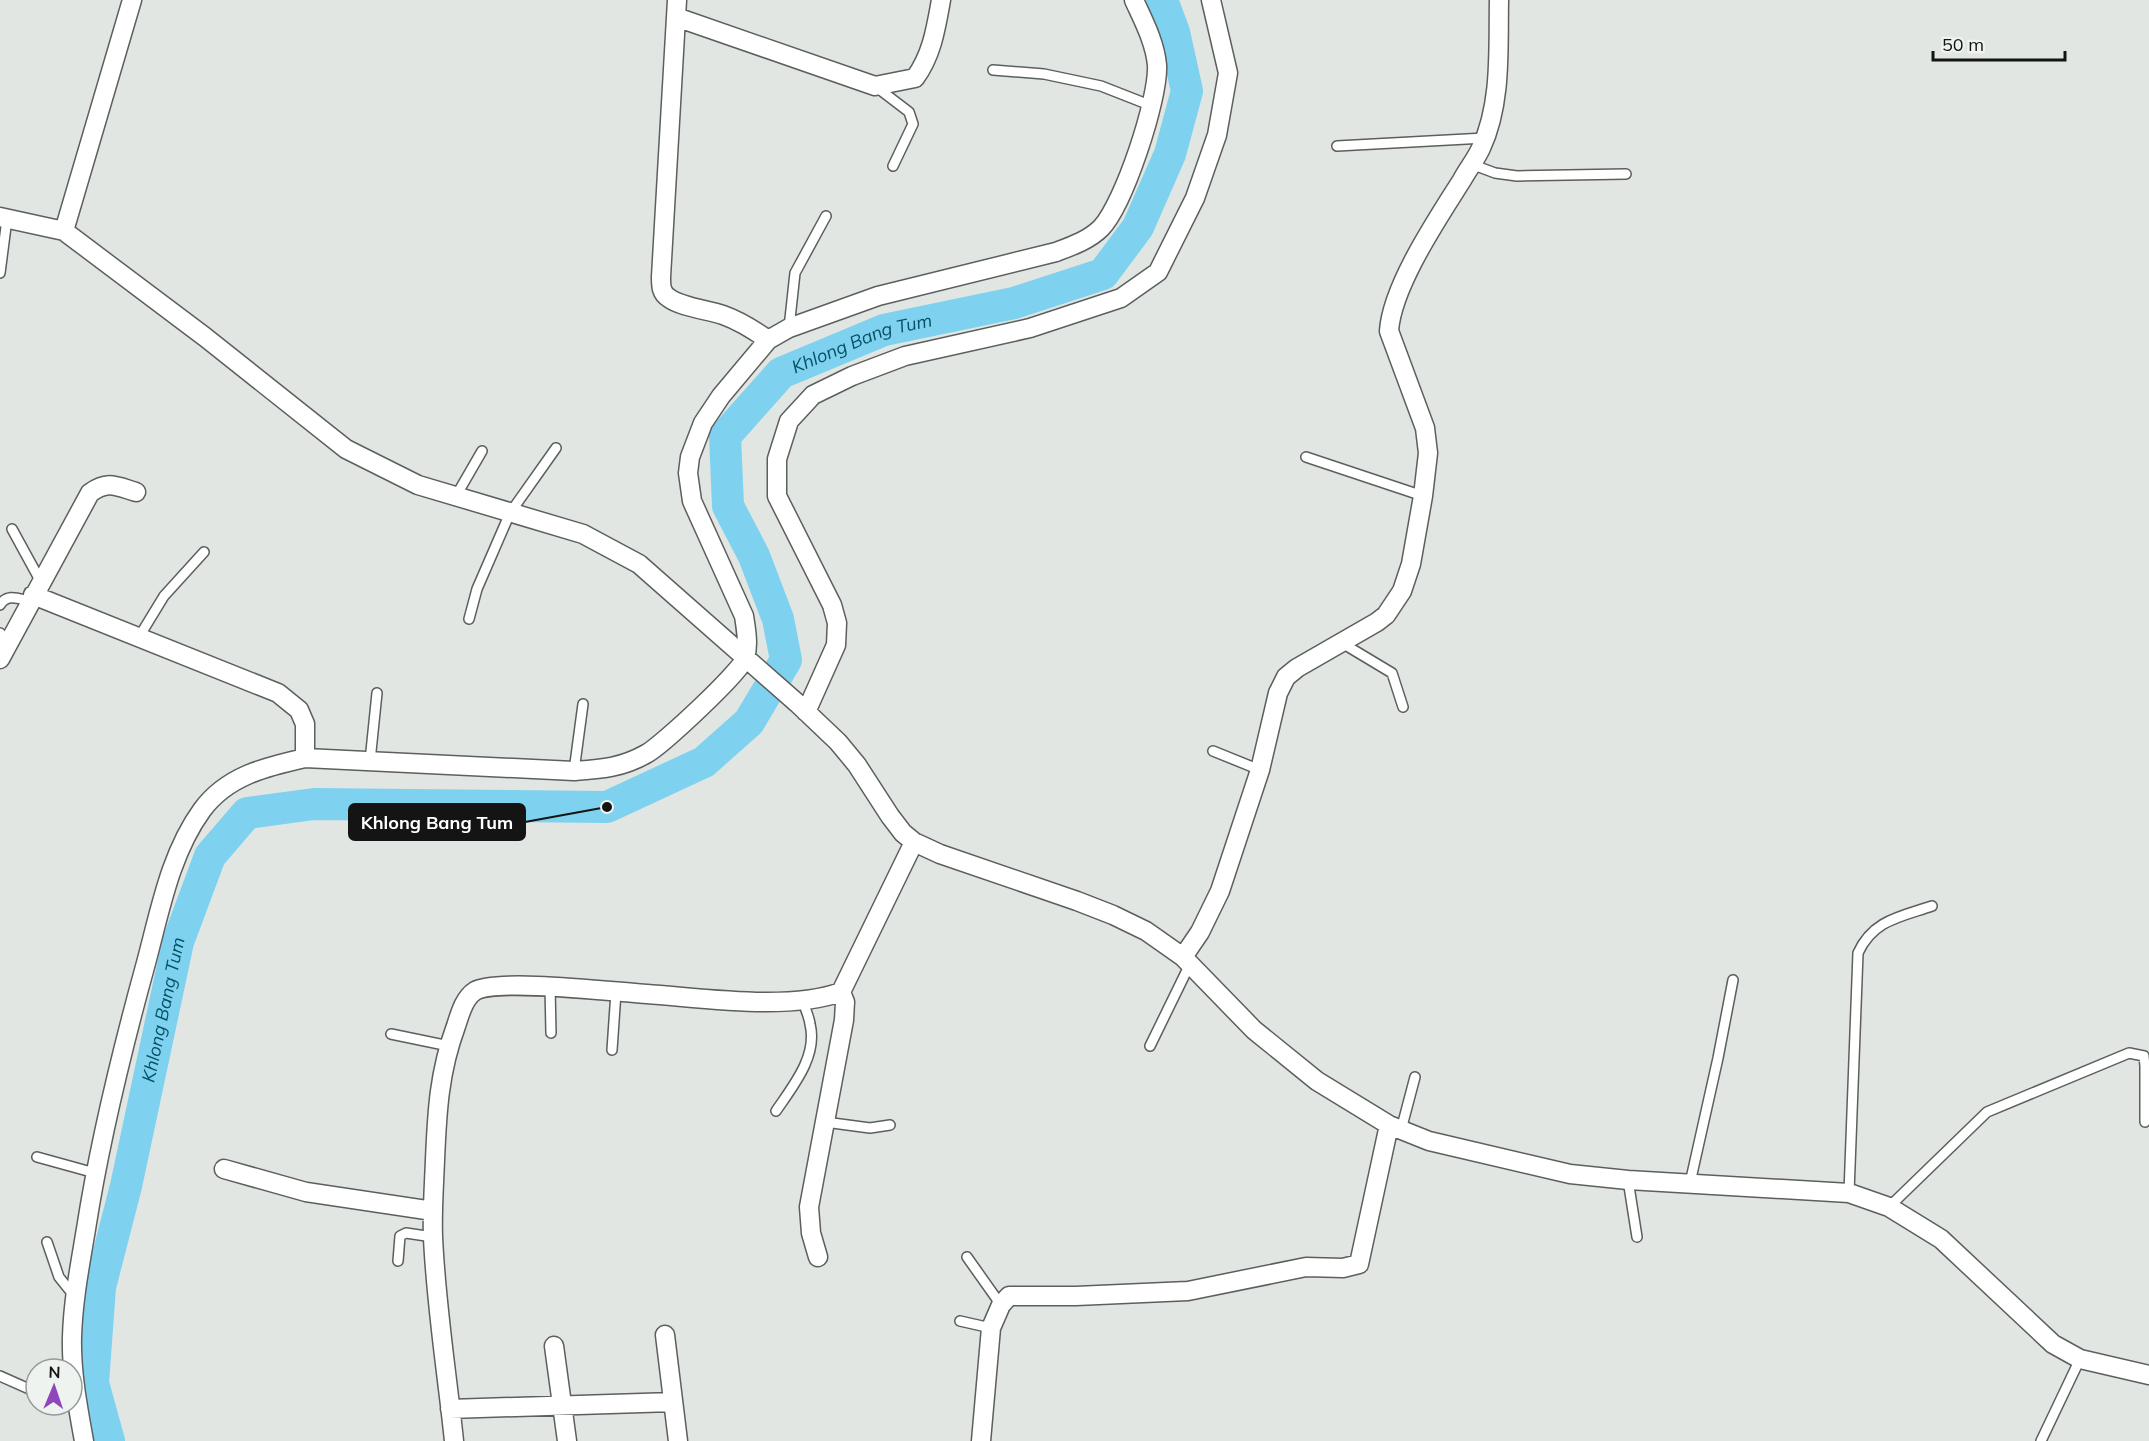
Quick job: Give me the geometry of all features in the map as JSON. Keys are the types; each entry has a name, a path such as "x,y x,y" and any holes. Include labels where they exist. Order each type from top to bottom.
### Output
{"street":[{"path":"64,231 132,0"},
{"path":"768,340 745,324 681,303 669,298 662,291 676,8 875,87 915,78 924,65 934,39 940,0"},
{"path":"749,662 744,616 692,501 688,473 690,457 703,423 768,340 789,328 878,296 1036,258 1076,245 1101,227 1135,160 1152,105 1157,65 1149,32 1134,0"},
{"path":"801,707 836,645 837,623 832,605 777,496 777,459 789,421 813,395 852,376 905,356 1030,328 1120,298 1158,272 1195,198 1217,135 1228,73 1211,0"},
{"path":"1186,960 1220,891 1260,770 1278,693 1286,677 1297,668 1386,615 1402,591 1411,564 1428,453 1425,428 1389,331 1390,320 1407,275 1480,151 1485,138 1496,93 1499,0"},
{"path":"4,218 64,231 346,449 418,485 583,534 639,564 838,742 857,765 903,833 914,842 940,854 1113,915 1146,931 1186,960 1254,1030 1317,1081 1395,1127 1429,1142 1570,1174 1628,1180 1849,1193 1889,1207 1941,1239 2053,1344 2080,1359 2149,1375"},
{"path":"0,659 4,637 35,593 90,493 100,486 111,484 136,492"},
{"path":"35,593 278,693 299,710 305,724 304,758"},
{"path":"72,1357 75,1297 95,1173 133,1011 172,869 184,837 203,808 240,776 304,758 574,771 611,768 647,754 703,706 749,662"},
{"path":"454,1441 441,1340 433,1211 437,1098 449,1046 463,1005 474,992 492,986 550,987 735,1000 803,1001 824,998 841,992 914,842"},
{"path":"818,1257 811,1233 808,1208 844,1020 845,1002 841,992"},
{"path":"981,1441 992,1328 1001,1305 1009,1296 1076,1296 1188,1291 1306,1268 1343,1268 1359,1264 1395,1127"},
{"path":"224,1169 306,1192 433,1211"},
{"path":"665,1335 678,1441"},
{"path":"554,1346 567,1441"},
{"path":"450,1409 673,1402"},
{"path":"76,1417 84,1441"}],"lane":[{"path":"993,70 1044,74 1101,86 1152,105"},
{"path":"875,87 909,112 913,124 893,166"},
{"path":"1337,146 1485,138"},
{"path":"1471,164 1495,173 1518,176 1626,174"},
{"path":"789,328 795,273 826,216"},
{"path":"0,273 4,218"},
{"path":"469,619 477,589 510,513 556,448"},
{"path":"456,496 482,451"},
{"path":"1306,457 1423,496"},
{"path":"0,604 10,597 35,593 12,530"},
{"path":"139,637 164,596 204,552"},
{"path":"1342,642 1392,673 1403,708"},
{"path":"369,761 377,693"},
{"path":"574,771 583,704"},
{"path":"1213,751 1260,770"},
{"path":"1849,1193 1858,953 1864,939 1880,925 1932,906"},
{"path":"1150,1046 1186,960"},
{"path":"1690,1183 1733,980"},
{"path":"550,987 551,1033"},
{"path":"612,1050 616,992"},
{"path":"776,1111 802,1073 811,1048 811,1026 803,1001"},
{"path":"391,1035 449,1046"},
{"path":"1889,1207 1987,1112 2129,1053 2144,1056 2145,1122"},
{"path":"1395,1127 1416,1077"},
{"path":"825,1122 870,1128 890,1125"},
{"path":"37,1157 95,1173"},
{"path":"1628,1180 1638,1237"},
{"path":"398,1261 400,1236 406,1233 433,1237"},
{"path":"47,1242 59,1277 75,1297"},
{"path":"967,1257 1001,1305"},
{"path":"960,1321 992,1328"},
{"path":"2041,1441 2080,1359"},
{"path":"0,1376 24,1387"}],"waterway":[{"name":"Khlong Bang Tum","path":"109,1441 93,1383 100,1287 126,1186 178,942 210,856 247,813 314,804 607,807 704,762 749,722 786,660 778,619 754,556 728,506 725,436 781,373 884,330 1014,303 1103,274 1138,227 1170,154 1187,91 1174,32 1162,0"}],"place":[{"name":"Khlong Bang Tum","path":"607,807"}]}
